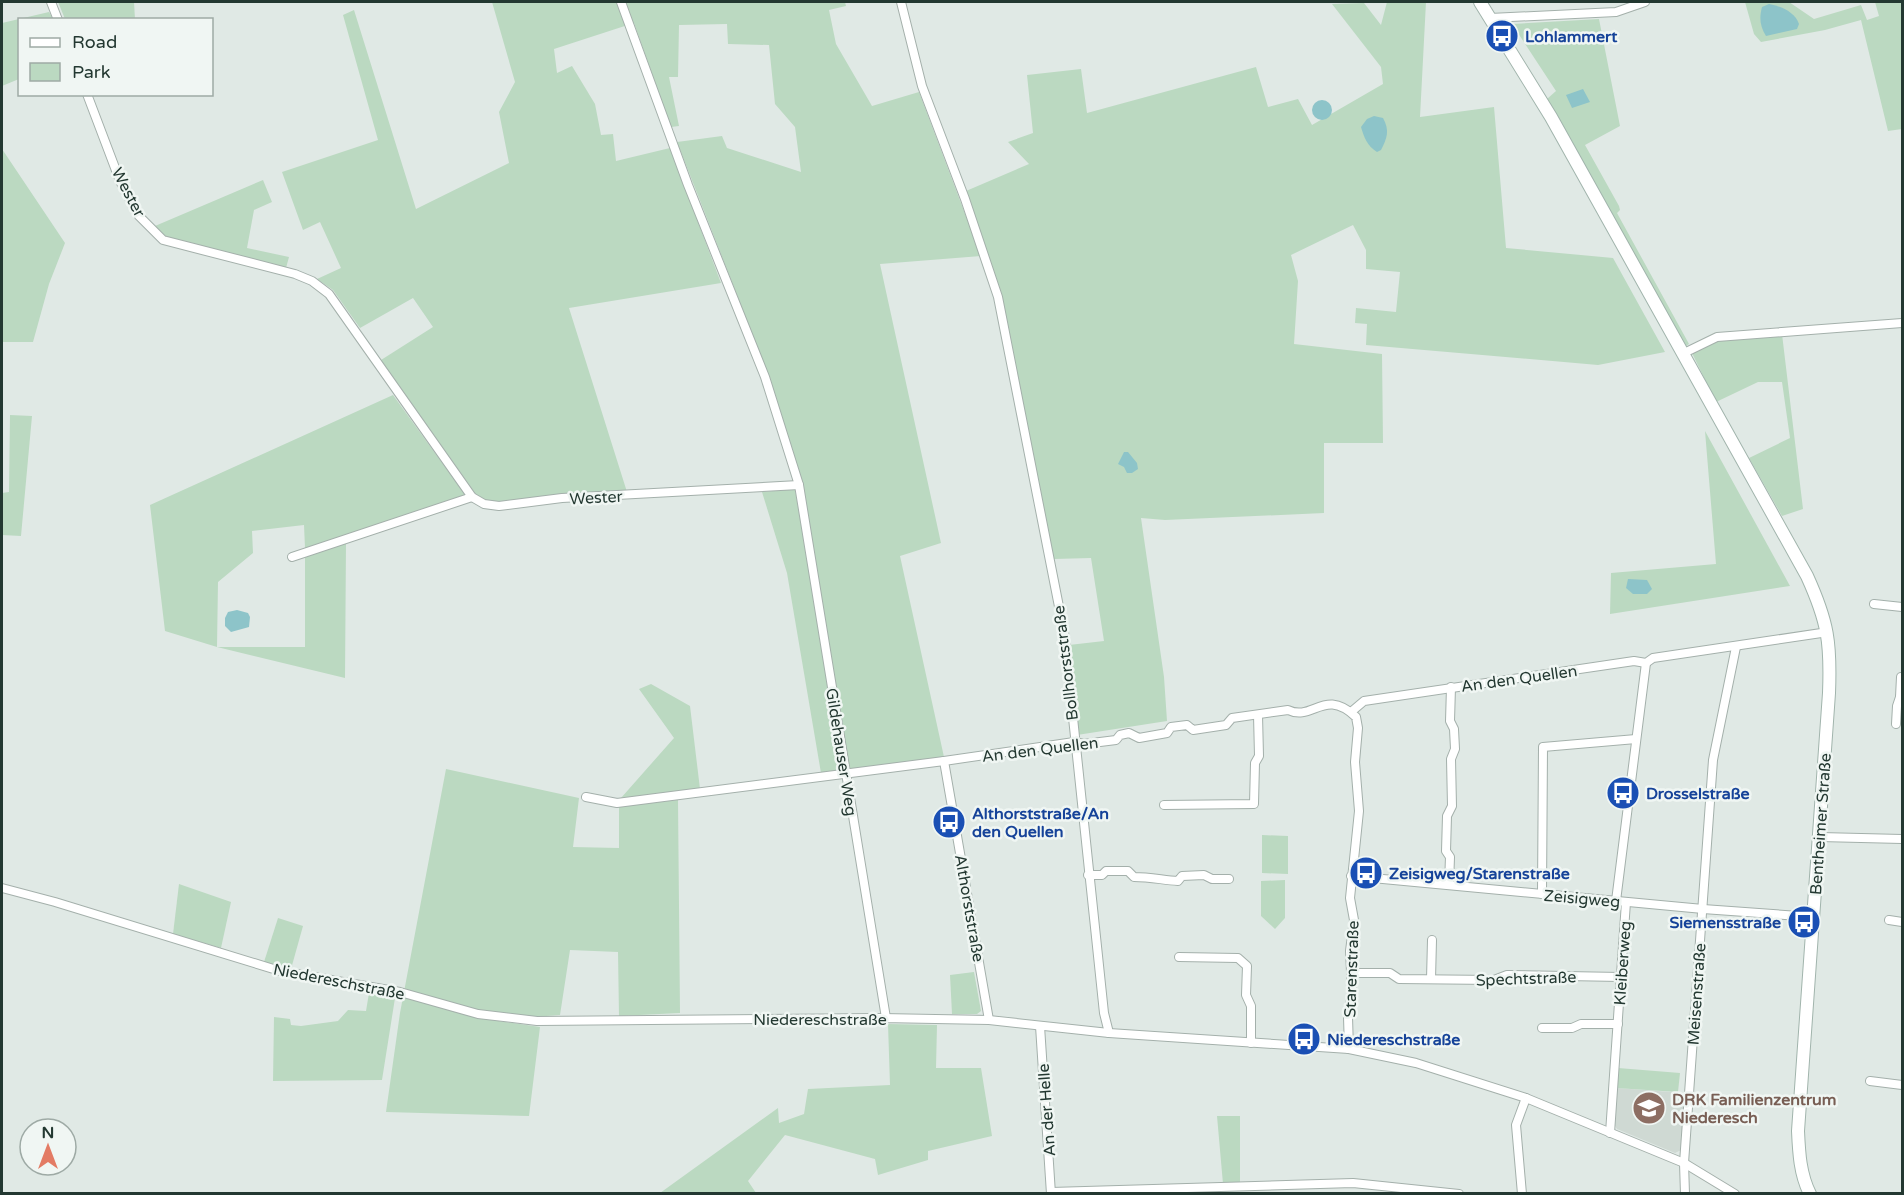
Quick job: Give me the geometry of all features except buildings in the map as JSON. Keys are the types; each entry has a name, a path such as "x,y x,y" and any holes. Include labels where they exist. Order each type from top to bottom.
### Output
{"main road":[{"name":"Bentheimer Straße","path":"1480,2 1557,127 1808,576 1821,606 1828,632 1829,693 1798,1131 1799,1160 1804,1183 1810,1194"}],"street":[{"path":"51,2 57,18"},
{"path":"621,2 688,185 765,377 799,485"},
{"name":"Bollhorststraße","path":"901,2 922,86 965,199 998,297 1064,632 1088,875 1104,1013 1109,1033"},
{"path":"1490,18 1616,12 1645,2"},
{"name":"Wester","path":"88,96 120,181 139,216 162,240 295,274 312,281 329,294 472,497 484,504 499,506 562,498 799,485"},
{"path":"1682,354 1717,337 1902,323"},
{"name":"Gildehauser Weg","path":"799,485 886,1018"},
{"path":"292,557 472,497"},
{"path":"1874,604 1902,607"},
{"name":"An den Quellen","path":"586,797 617,803 1074,742 1084,744 1116,740 1120,735 1130,733 1139,738 1167,733 1171,727 1187,726 1193,730 1226,725 1232,718 1287,710 1295,714 1329,704 1340,705 1351,712 1364,701 1635,661 1646,663 1653,658 1828,632"},
{"name":"Meisenstraße","path":"1685,1194 1684,1163 1713,759 1736,647"},
{"path":"1616,901 1646,663"},
{"path":"1896,724 1897,706 1901,697 1901,677"},
{"path":"1449,884 1450,857 1446,851 1447,816 1452,806 1452,759 1455,749 1454,729 1450,721 1451,687"},
{"name":"Starenstraße","path":"1349,1050 1348,1017 1352,992 1350,951 1354,920 1350,898 1359,812 1355,762 1358,728 1356,717 1351,712"},
{"path":"1164,805 1254,804 1255,763 1259,756 1258,715"},
{"path":"1542,894 1543,747 1636,739"},
{"name":"Althorststraße","path":"944,761 989,1020"},
{"path":"1820,837 1902,839"},
{"path":"1088,875 1102,875 1106,871 1128,871 1134,877 1154,877 1159,880 1178,881 1182,876 1204,875 1212,879 1229,879"},
{"name":"Zeisigweg","path":"1351,876 1703,909 1814,917"},
{"name":"Niedereschstraße","path":"2,888 56,902 280,971 400,992 478,1014 537,1020 886,1018 989,1020 1109,1033 1349,1050 1416,1063 1526,1098 1684,1163 1735,1194"},
{"name":"Kleiberweg","path":"1610,1133 1626,902"},
{"path":"1889,920 1902,922"},
{"path":"1431,979 1432,940"},
{"path":"1179,957 1238,958 1247,966 1246,995 1251,1006 1251,1043"},
{"name":"Spechtstraße","path":"1351,973 1390,973 1399,979 1494,980 1507,975 1621,977"},
{"name":"Kleiberweg","path":"1542,1028 1572,1028 1581,1024 1618,1024"},
{"name":"An der Helle","path":"1040,1026 1051,1193"},
{"path":"1870,1081 1902,1085"},
{"path":"1521,1194 1516,1125 1526,1098"},
{"path":"1051,1193 1353,1182 1459,1194"}],"shaded area":[{"name":"DRK Familienzentrum Niederesch","path":"1616,1088 1685,1093 1681,1150 1675,1153 1617,1129 1614,1124"}],"green space":[{"path":"58,2 134,2 135,18 65,18"},
{"path":"492,2 845,2 846,6 829,10 836,44 872,106 919,92 981,256 880,264 941,543 900,556 944,757 849,770 801,482 768,374 677,142 722,136 727,148 801,172 795,127 775,104 769,45 728,44 727,24 679,25 678,77 669,77 679,126 671,127 634,23 554,49 557,73 572,66 595,104 601,135 613,134 616,161 670,148 721,283 569,308 627,492 501,503 485,501 475,493 381,360 433,327 413,298 360,328 333,290 317,279 341,268 320,222 303,230 282,172 378,140 343,15 354,10 416,209 509,163 499,112 515,82"},
{"path":"1387,2 1426,2 1420,117 1494,107 1506,248 1613,258 1665,352 1598,365 1366,345 1367,324 1355,323 1356,308 1396,312 1400,272 1366,269 1366,250 1353,225 1291,255 1298,281 1294,344 1382,354 1383,443 1324,443 1324,513 1165,520 1141,518 1164,677 1167,721 1077,735 1069,645 1104,641 1091,558 1054,559 998,297 966,191 1029,164 1008,142 1033,133 1027,75 1081,69 1087,113 1256,67 1268,107 1298,99 1312,125 1383,84 1381,67 1332,4 1364,3 1381,25"},
{"path":"1745,2 1789,2 1814,19 1861,5 1867,20 1879,16 1875,2 1902,2 1902,129 1888,131 1861,20 1825,30 1761,42 1754,34"},
{"path":"49,12 52,18 23,18"},
{"path":"18,19 18,79 2,86 2,23"},
{"path":"1599,19 1620,126 1585,145 1619,206 1620,210 1617,213 1689,344 1686,346 1547,99 1556,91 1512,24"},
{"path":"2,149 65,243 49,284 33,342 2,342"},
{"path":"263,180 272,202 254,210 247,248 289,257 286,268 166,237 155,226"},
{"path":"1782,334 1803,509 1782,516 1749,458 1790,438 1782,382 1758,382 1716,402 1692,353 1718,341"},
{"path":"393,395 466,496 305,548 304,525 252,531 253,553 218,582 217,647 165,631 150,505"},
{"path":"10,415 32,416 21,536 2,535 2,493 9,492"},
{"path":"1705,431 1790,586 1610,614 1611,573 1716,564"},
{"path":"795,489 842,770 821,773 787,573 762,492"},
{"path":"346,543 345,678 217,647 305,647 305,556"},
{"path":"651,684 690,706 700,789 621,798 674,738 639,689"},
{"path":"446,769 579,798 573,847 619,848 619,806 678,800 680,1013 619,1016 618,952 570,950 560,1015 492,1020 540,1027 529,1116 386,1112 400,1013"},
{"path":"1262,835 1288,836 1288,874 1262,873"},
{"path":"1285,880 1285,918 1275,929 1261,916 1261,881"},
{"path":"179,884 231,902 221,948 173,934"},
{"path":"278,918 303,926 291,969 264,962"},
{"path":"974,972 981,1011 977,1014 952,1014 950,975"},
{"path":"369,993 395,998 382,1080 273,1081 274,1017 290,1019 291,1025 301,1026 338,1021 348,1010 366,1011"},
{"path":"888,1024 937,1025 936,1068 981,1068 992,1136 928,1151 928,1160 878,1175 875,1159 785,1135 748,1181 756,1193 660,1193 778,1108 779,1123 804,1114 808,1089 890,1085"},
{"path":"1618,1068 1680,1073 1678,1092 1616,1088"},
{"path":"1217,1116 1240,1116 1240,1183 1223,1184"}],"water":[{"path":"1769,4 1791,13 1799,24 1797,29 1766,36 1761,25 1761,15 1762,7"},
{"path":"1583,89 1590,102 1572,108 1566,95"},
{"path":"1322,100 1329,103 1332,110 1329,117 1322,120 1315,117 1312,110 1315,103"},
{"path":"1374,116 1383,118 1387,131 1383,146 1377,152 1368,144 1361,127 1367,119"},
{"path":"1124,452 1128,452 1137,463 1138,469 1132,473 1127,473 1124,467 1118,464"},
{"path":"1628,579 1647,580 1652,589 1647,594 1633,594 1626,588"},
{"path":"237,610 248,613 249,627 231,632 225,626 225,618 228,612"}],"place":[{"name":"Lohlammert","path":"1502,36"},
{"name":"Drosselstraße","path":"1623,793"},
{"name":"Althorststraße/An den Quellen","path":"949,822"},
{"name":"Zeisigweg/Starenstraße","path":"1366,873"},
{"name":"Siemensstraße","path":"1804,922"},
{"name":"Niedereschstraße","path":"1304,1039"},
{"name":"DRK Familienzentrum Niederesch","path":"1649,1108"}]}
